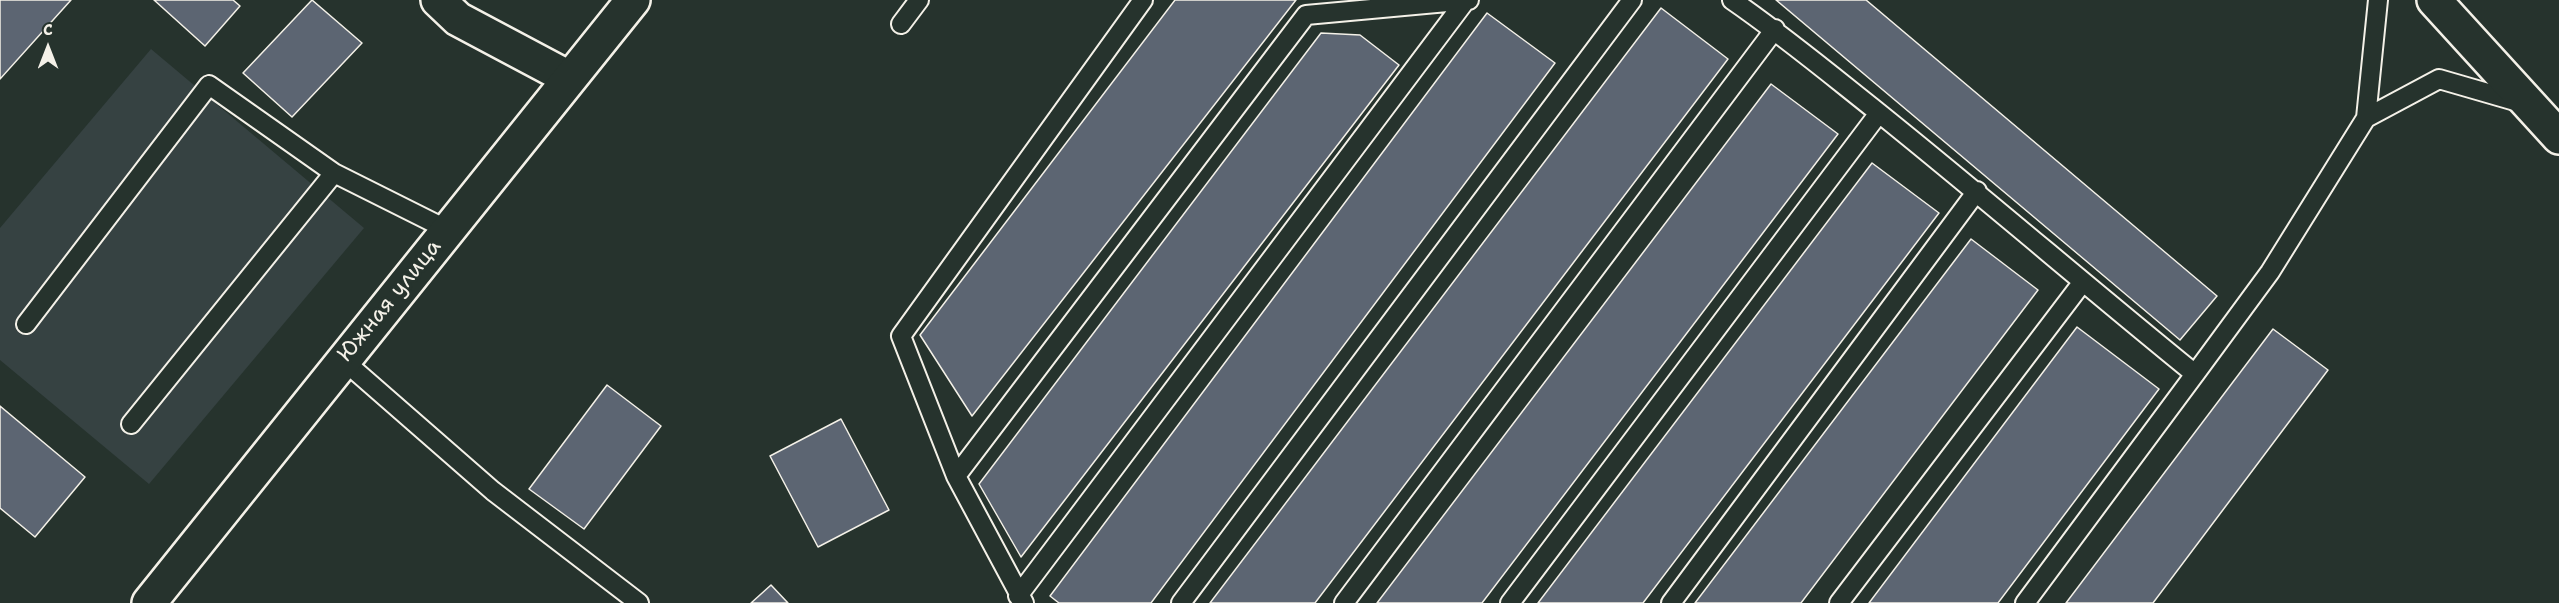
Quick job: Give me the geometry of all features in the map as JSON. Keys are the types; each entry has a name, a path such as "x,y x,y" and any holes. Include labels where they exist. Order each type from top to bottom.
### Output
{"main road":[{"path":"438,0 458,19 569,78"},
{"name":"Южная улица","path":"149,603 633,0"},
{"path":"2434,0 2559,137"}],"lane":[{"path":"901,24 920,0"},
{"path":"1143,0 901,336 956,476 1021,600 1468,0"},
{"path":"956,476 1306,15 1468,0"},
{"path":"1181,603 1632,0"},
{"path":"1732,0 1775,29 1977,191 2082,283 2195,374"},
{"path":"2025,603 2270,272 2366,118 2378,0"},
{"path":"1344,603 1775,29"},
{"path":"2366,118 2439,79 2530,106"},
{"path":"26,324 209,85 334,173 447,230"},
{"path":"1510,603 1879,113"},
{"path":"131,424 334,173"},
{"path":"1671,603 1977,191"},
{"path":"1839,603 2082,283"},
{"path":"343,360 493,490 639,603"}],"shaded area":[{"path":"151,49 364,228 149,484 0,360 0,228"}],"building":[{"path":"0,0 71,0 0,79"},
{"path":"154,0 233,0 240,6 205,46"},
{"path":"312,0 362,43 292,117 243,73"},
{"path":"1175,0 1296,0 972,416 920,335"},
{"path":"1776,0 1866,0 2217,296 2180,340"},
{"path":"1661,8 1728,59 1315,603 1210,603"},
{"path":"1487,13 1555,63 1151,603 1059,603 1050,596"},
{"path":"1321,33 1360,35 1399,65 1021,557 979,484"},
{"path":"1771,84 1838,134 1482,603 1377,603"},
{"path":"1872,163 1939,213 1643,603 1538,603"},
{"path":"1971,239 2038,290 1801,603 1695,603"},
{"path":"2077,327 2159,389 1998,603 1869,603"},
{"path":"2273,329 2328,370 2153,603 2066,603"},
{"path":"607,385 661,426 584,529 529,489"},
{"path":"0,406 85,477 35,537 0,508"},
{"path":"841,419 889,510 818,547 770,456"},
{"path":"771,585 788,603 751,603"}]}
